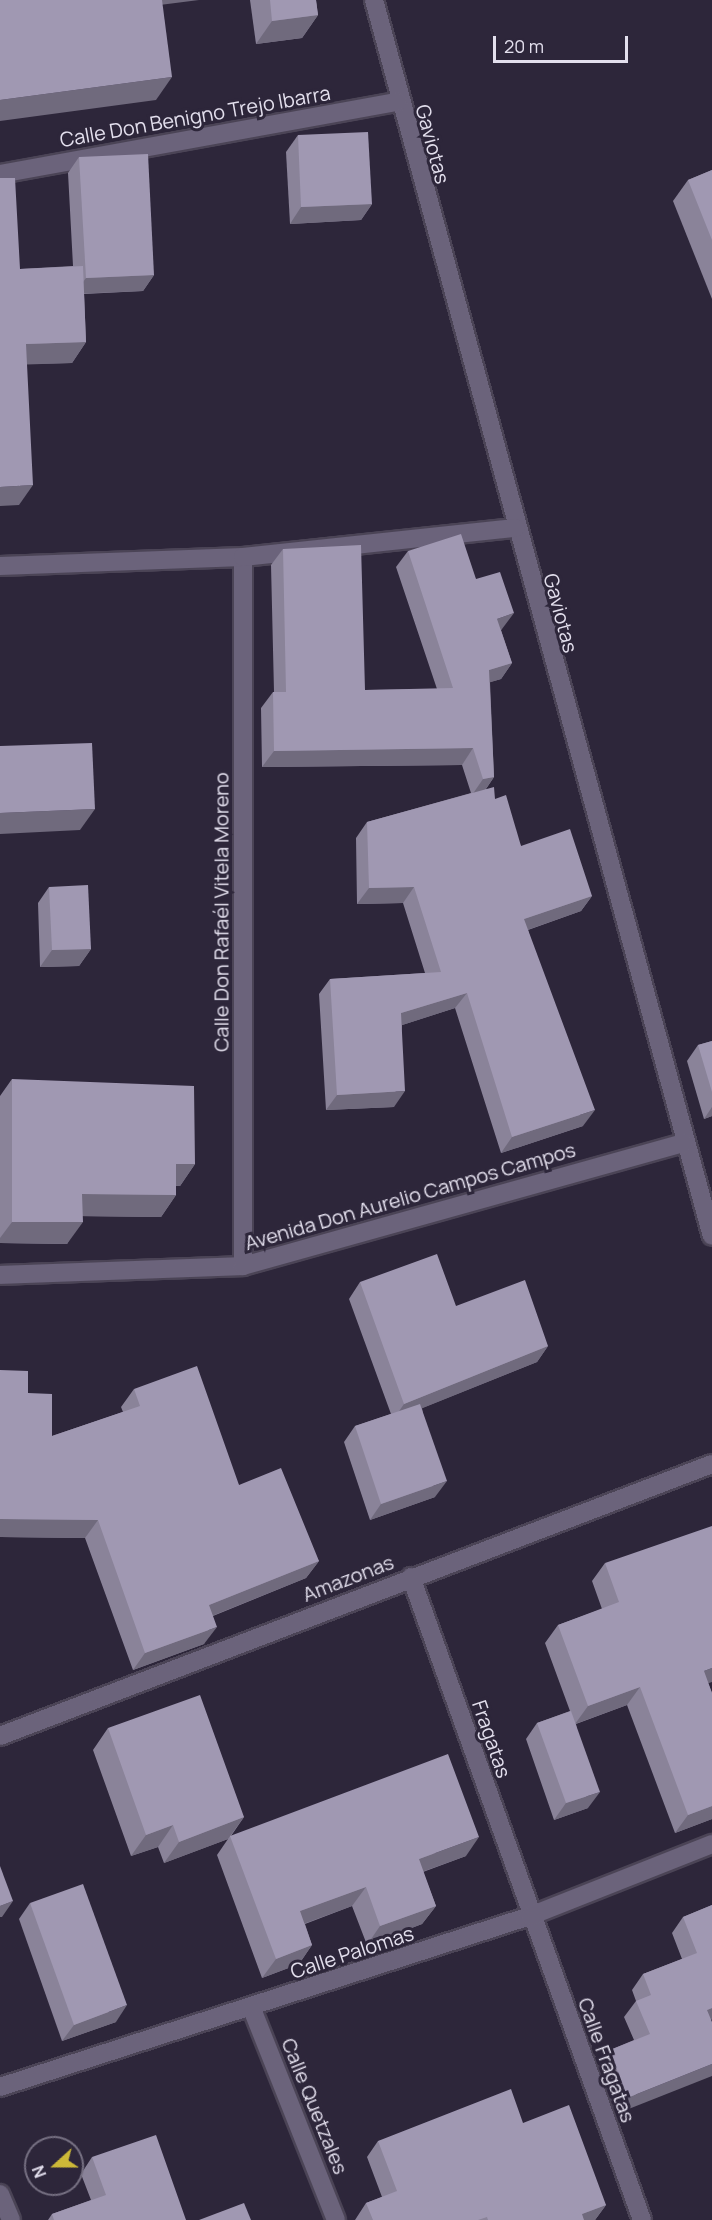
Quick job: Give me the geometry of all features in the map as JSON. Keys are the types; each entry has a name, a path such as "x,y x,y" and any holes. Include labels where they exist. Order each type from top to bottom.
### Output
{"street":[{"name":"Gaviotas","path":"374,0 398,102 684,1143 712,1236"},
{"name":"Calle Don Benigno Trejo Ibarra","path":"0,174 398,102"},
{"path":"0,566 243,557 515,528"},
{"name":"Calle Don Rafaél Vitela Moreno","path":"243,557 243,1266"},
{"name":"Avenida Don Aurelio Campos Campos","path":"0,1275 243,1266 684,1143"},
{"name":"Amazonas","path":"0,1736 411,1577 712,1464"},
{"name":"Fragatas","path":"411,1577 530,1916"},
{"name":"Calle Palomas","path":"0,2087 252,2009 530,1916 712,1844"},
{"name":"Calle Fragatas","path":"530,1916 642,2220"},
{"name":"Calle Quetzales","path":"252,2009 336,2220"},
{"path":"0,2194 11,2220"}],"building":[{"path":"0,0 162,0 172,77 0,100"},
{"path":"270,0 316,0 318,15 272,21"},
{"path":"368,132 372,204 301,207 298,135"},
{"path":"148,154 154,275 86,278 79,157"},
{"path":"712,170 712,240 688,180"},
{"path":"0,178 15,178 20,269 83,266 86,342 26,344 33,485 0,487"},
{"path":"461,534 476,579 500,572 514,613 497,619 512,663 489,670 494,777 483,779 473,748 274,751 273,692 286,692 283,549 361,545 365,690 453,688 408,551"},
{"path":"92,743 95,809 0,813 0,746"},
{"path":"494,787 495,799 506,795 521,846 570,829 592,896 524,919 595,1110 512,1137 467,993 401,1013 405,1091 337,1095 330,979 441,972 414,887 369,888 367,822"},
{"path":"88,885 91,949 52,950 49,887"},
{"path":"712,1041 712,1092 698,1045"},
{"path":"12,1079 194,1086 195,1164 176,1164 176,1195 82,1194 83,1222 12,1222"},
{"path":"437,1254 456,1306 525,1280 548,1346 404,1404 360,1282"},
{"path":"197,1366 239,1485 281,1468 319,1561 209,1605 217,1627 145,1653 98,1520 0,1519 0,1370 28,1371 28,1393 52,1394 52,1436 140,1406 134,1389"},
{"path":"420,1404 447,1481 381,1504 355,1426"},
{"path":"712,1526 712,1668 704,1671 712,1693 712,1806 688,1815 640,1687 588,1706 558,1625 619,1602 605,1563"},
{"path":"200,1695 244,1817 179,1842 173,1825 146,1835 108,1728"},
{"path":"571,1711 600,1792 566,1803 537,1723"},
{"path":"448,1754 479,1837 419,1859 436,1906 380,1926 366,1887 300,1911 312,1945 276,1959 230,1836"},
{"path":"0,1866 13,1901 0,1906"},
{"path":"83,1884 127,2005 74,2025 30,1903"},
{"path":"712,1905 712,2008 707,2010 712,2022 712,2064 627,2098 610,2050 650,2034 636,2001 651,1995 643,1974 697,1953 683,1917"},
{"path":"511,2089 523,2123 569,2105 606,2205 582,2214 584,2220 488,2220 487,2217 478,2220 373,2220 366,2203 397,2191 378,2141"},
{"path":"156,2135 186,2220 54,2220 52,2214 106,2195 92,2157"},
{"path":"244,2203 251,2220 199,2220"}]}
